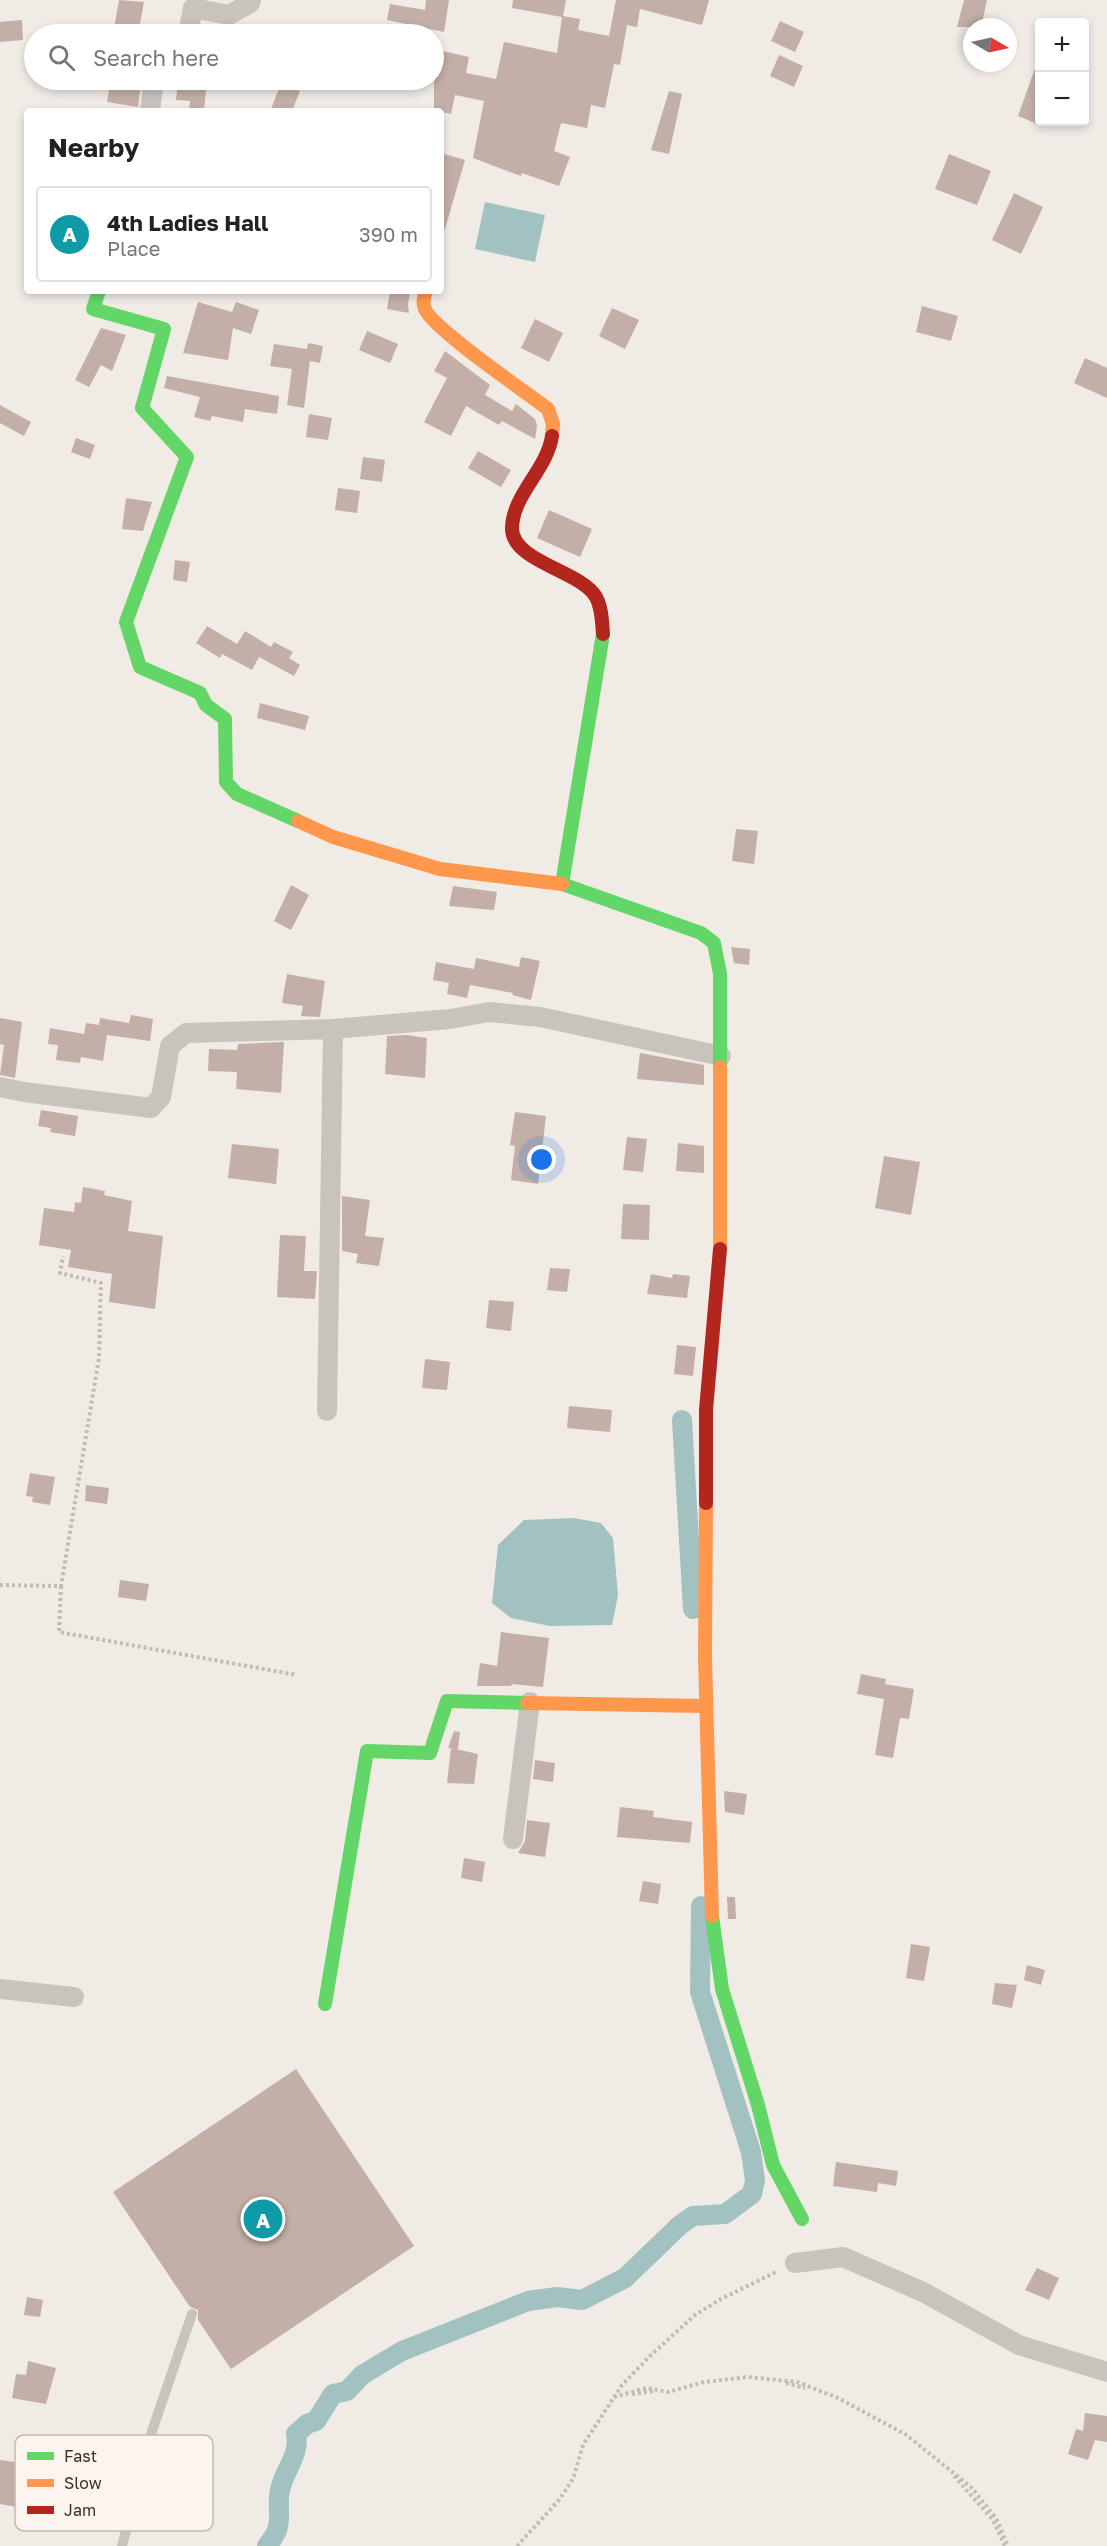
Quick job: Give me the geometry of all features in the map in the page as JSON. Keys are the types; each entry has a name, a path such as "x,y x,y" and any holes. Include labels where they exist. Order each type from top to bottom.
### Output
{"street":[{"path":"190,24 193,8 229,15 250,3 250,0"},
{"path":"150,108 153,90"},
{"path":"98,294 93,309 164,329 142,408 187,457 126,622 140,667 200,693 206,705 225,719 226,782 237,794 343,840 440,869 562,884 701,933 714,943 720,975 722,1056 720,1244 706,1410 705,1656 712,1920 722,1989 758,2105 773,2165 802,2219"},
{"path":"425,294 423,302 425,310 448,334 548,409 553,418 554,432 547,452 514,515 512,533 521,548 594,594 601,610 603,635 562,884"},
{"path":"0,1087 151,1108 161,1097 170,1046 186,1033 333,1029 450,1019 489,1012 540,1017 722,1056"},
{"path":"327,1410 333,1029"},
{"path":"325,2004 367,1751 430,1753 447,1701 705,1706"},
{"path":"513,1839 530,1702"},
{"path":"0,1989 74,1996"},
{"path":"795,2263 843,2257 923,2292 1019,2345 1107,2372"}],"lane":[{"path":"151,2435 192,2314"},
{"path":"122,2546 126,2531"}],"path":[{"path":"63,1256 60,1273 101,1283 99,1358 61,1586 59,1632 297,1675"},
{"path":"0,1585 61,1586"},
{"path":"517,2546 558,2500 573,2479 584,2445 614,2397 650,2356 695,2315 721,2299 795,2263"},
{"path":"614,2397 646,2388 668,2392 704,2382 748,2377 797,2382 836,2397 906,2434 971,2487 996,2518 1006,2546"}],"water":[{"path":"485,202 545,215 535,262 475,249"},
{"path":"573,1518 601,1523 613,1538 618,1595 612,1625 550,1626 511,1618 492,1603 498,1545 524,1520"}],"building":[{"path":"119,0 144,2 140,24 115,24"},
{"path":"426,0 449,0 444,32 444,24 406,24 387,20 390,4 425,10"},
{"path":"513,0 566,0 563,16 580,19 578,30 609,36 616,0 709,0 702,25 640,9 637,27 627,25 620,65 614,64 605,108 591,105 587,128 561,123 554,151 570,157 559,186 522,173 521,176 473,158 484,101 455,95 451,114 444,112 444,108 434,108 434,90 444,90 444,51 469,57 466,73 496,79 504,42 557,53 562,17 512,8"},
{"path":"964,0 987,0 983,18 963,18 963,27 957,27"},
{"path":"22,20 23,40 0,42 0,22"},
{"path":"780,21 804,32 795,52 771,41"},
{"path":"779,55 803,66 794,87 770,76"},
{"path":"1035,68 1035,123 1018,116"},
{"path":"109,90 140,90 138,107 107,102"},
{"path":"177,90 206,90 204,108 189,108 190,101 176,100"},
{"path":"279,90 300,91 293,108 271,108"},
{"path":"669,91 682,94 669,154 651,150"},
{"path":"444,154 465,160 444,229"},
{"path":"949,154 991,171 977,205 935,189"},
{"path":"1014,193 1043,207 1021,254 992,240"},
{"path":"390,294 410,294 409,313 387,309"},
{"path":"198,302 232,312 236,302 259,310 251,334 233,328 228,360 183,353"},
{"path":"922,306 958,316 951,341 916,332"},
{"path":"612,308 639,320 625,349 599,336"},
{"path":"535,319 563,333 549,362 521,348"},
{"path":"101,328 126,335 112,371 101,365 89,387 75,380"},
{"path":"367,331 398,344 390,363 359,350"},
{"path":"308,343 323,346 320,363 310,361 304,408 287,405 292,369 270,366 274,344 307,349"},
{"path":"445,351 490,385 485,395 512,411 516,404 535,419 537,426 535,439 502,421 499,425 466,406 451,436 424,422 447,378 434,371"},
{"path":"1085,358 1107,368 1107,398 1074,383"},
{"path":"167,376 279,396 277,414 245,409 243,422 212,416 210,421 194,417 200,397 164,388"},
{"path":"0,405 31,422 24,436 0,423"},
{"path":"309,414 332,418 328,440 306,437"},
{"path":"76,438 95,445 90,459 71,452"},
{"path":"478,451 511,470 501,487 468,468"},
{"path":"363,457 385,460 382,482 360,479"},
{"path":"338,488 360,491 357,513 335,510"},
{"path":"126,498 152,502 143,531 122,529"},
{"path":"549,510 592,529 580,557 537,538"},
{"path":"175,560 190,562 187,582 173,580"},
{"path":"207,626 237,644 245,631 271,647 274,642 293,652 289,658 300,665 294,676 259,657 252,670 222,654 220,658 196,643"},
{"path":"260,703 309,716 305,730 257,718"},
{"path":"736,829 758,831 754,864 732,861"},
{"path":"291,885 309,895 291,930 274,921"},
{"path":"453,886 497,892 494,910 449,906"},
{"path":"731,947 750,949 749,965 734,963"},
{"path":"521,957 540,961 531,1000 512,995 513,993 470,985 467,998 447,994 449,983 433,980 436,962 474,969 476,958 519,967"},
{"path":"287,974 325,981 320,1017 301,1016 303,1006 282,1003"},
{"path":"131,1015 153,1019 150,1041 107,1035 103,1061 81,1057 80,1063 56,1060 58,1045 48,1044 50,1028 84,1034 86,1023 99,1025 100,1018 129,1023"},
{"path":"0,1018 22,1022 15,1078 0,1075 4,1045 0,1044"},
{"path":"406,1035 427,1038 425,1078 385,1074 387,1036"},
{"path":"284,1042 281,1093 236,1089 237,1072 208,1071 209,1049 237,1050 238,1044"},
{"path":"640,1053 704,1065 704,1085 637,1079"},
{"path":"41,1110 78,1116 75,1136 50,1132 51,1128 38,1126"},
{"path":"515,1112 546,1116 538,1184 511,1180 515,1146 510,1145"},
{"path":"627,1137 647,1139 643,1172 623,1170"},
{"path":"678,1143 704,1146 704,1173 676,1171"},
{"path":"232,1144 279,1149 276,1184 228,1178"},
{"path":"884,1156 920,1162 911,1215 875,1208"},
{"path":"83,1187 105,1191 104,1195 132,1201 128,1231 163,1236 155,1309 109,1302 112,1274 68,1267 71,1250 39,1245 44,1208 74,1212 75,1202 81,1203"},
{"path":"342,1196 370,1200 365,1236 384,1238 379,1266 356,1263 358,1254 342,1251"},
{"path":"623,1204 650,1205 649,1240 621,1239"},
{"path":"280,1235 306,1236 304,1271 317,1271 315,1299 277,1297"},
{"path":"550,1268 570,1269 567,1292 547,1290"},
{"path":"651,1274 672,1278 673,1274 690,1276 687,1298 647,1294"},
{"path":"489,1300 514,1302 511,1331 486,1328"},
{"path":"677,1345 696,1347 693,1376 674,1374"},
{"path":"425,1359 450,1362 447,1390 422,1388"},
{"path":"569,1406 612,1410 610,1432 567,1428"},
{"path":"30,1473 55,1477 50,1505 32,1502 33,1497 26,1496"},
{"path":"86,1485 109,1488 107,1504 85,1501"},
{"path":"120,1580 149,1584 146,1601 118,1597"},
{"path":"501,1632 549,1638 543,1687 512,1684 511,1686 477,1686 480,1663 497,1666"},
{"path":"861,1674 886,1679 885,1684 914,1689 909,1719 900,1718 893,1758 875,1755 884,1699 857,1694"},
{"path":"454,1731 460,1732 458,1749 448,1748"},
{"path":"451,1748 478,1754 474,1784 447,1783"},
{"path":"535,1760 555,1763 553,1782 533,1779"},
{"path":"724,1791 747,1794 744,1815 725,1812"},
{"path":"620,1807 654,1811 653,1817 692,1822 690,1843 617,1837"},
{"path":"527,1820 550,1823 545,1857 518,1853 525,1841"},
{"path":"464,1858 485,1862 482,1882 461,1878"},
{"path":"643,1881 661,1884 658,1904 639,1901"},
{"path":"727,1897 735,1897 736,1919 728,1919"},
{"path":"911,1944 930,1947 924,1981 906,1978"},
{"path":"1027,1965 1045,1970 1041,1985 1024,1980"},
{"path":"995,1983 1017,1985 1012,2008 992,2004"},
{"path":"296,2069 414,2246 231,2369 198,2320 198,2310 190,2307 113,2192"},
{"path":"836,2162 898,2171 896,2186 878,2183 877,2192 833,2186"},
{"path":"1037,2268 1059,2278 1049,2300 1025,2290"},
{"path":"27,2297 43,2300 40,2317 24,2315"},
{"path":"28,2361 56,2368 46,2404 12,2398 16,2374 26,2375"},
{"path":"1085,2413 1107,2416 1107,2442 1095,2440 1088,2460 1068,2454 1076,2429 1083,2431"},
{"path":"0,2460 15,2462 15,2507 0,2504"}],"waterway":[{"path":"682,1420 693,1609"},
{"path":"267,2546 278,2526 280,2488 296,2451 296,2434 307,2424 316,2421 333,2394 347,2391 362,2375 402,2351 528,2301 557,2297 582,2300 625,2278 680,2225 693,2216 725,2214 752,2194 755,2180 751,2152 700,1992 701,1906"}],"traffic: fast":[{"path":"98,294 93,309 164,329 142,408 187,457 126,622 140,667 200,693 206,705 225,719 226,782 237,794 298,821"},
{"path":"603,634 562,884 701,933 714,943 720,974 720,1067"},
{"path":"325,2004 367,1751 430,1753 447,1701 527,1703"},
{"path":"712,1916 722,1989 758,2105 773,2165 802,2219"}],"traffic: slow":[{"path":"425,294 425,309 444,331 548,409 553,424 552,436"},
{"path":"298,821 333,837 440,869 562,884"},
{"path":"720,1067 720,1249"},
{"path":"706,1503 705,1656 712,1916"},
{"path":"527,1703 705,1706"}],"traffic: jam":[{"path":"552,436 544,460 518,505 512,529 515,540 523,550 577,580 596,597 601,610 603,634"},
{"path":"706,1503 706,1410 720,1249"}],"place":[{"name":"4th Ladies Hall","path":"263,2219"}]}
